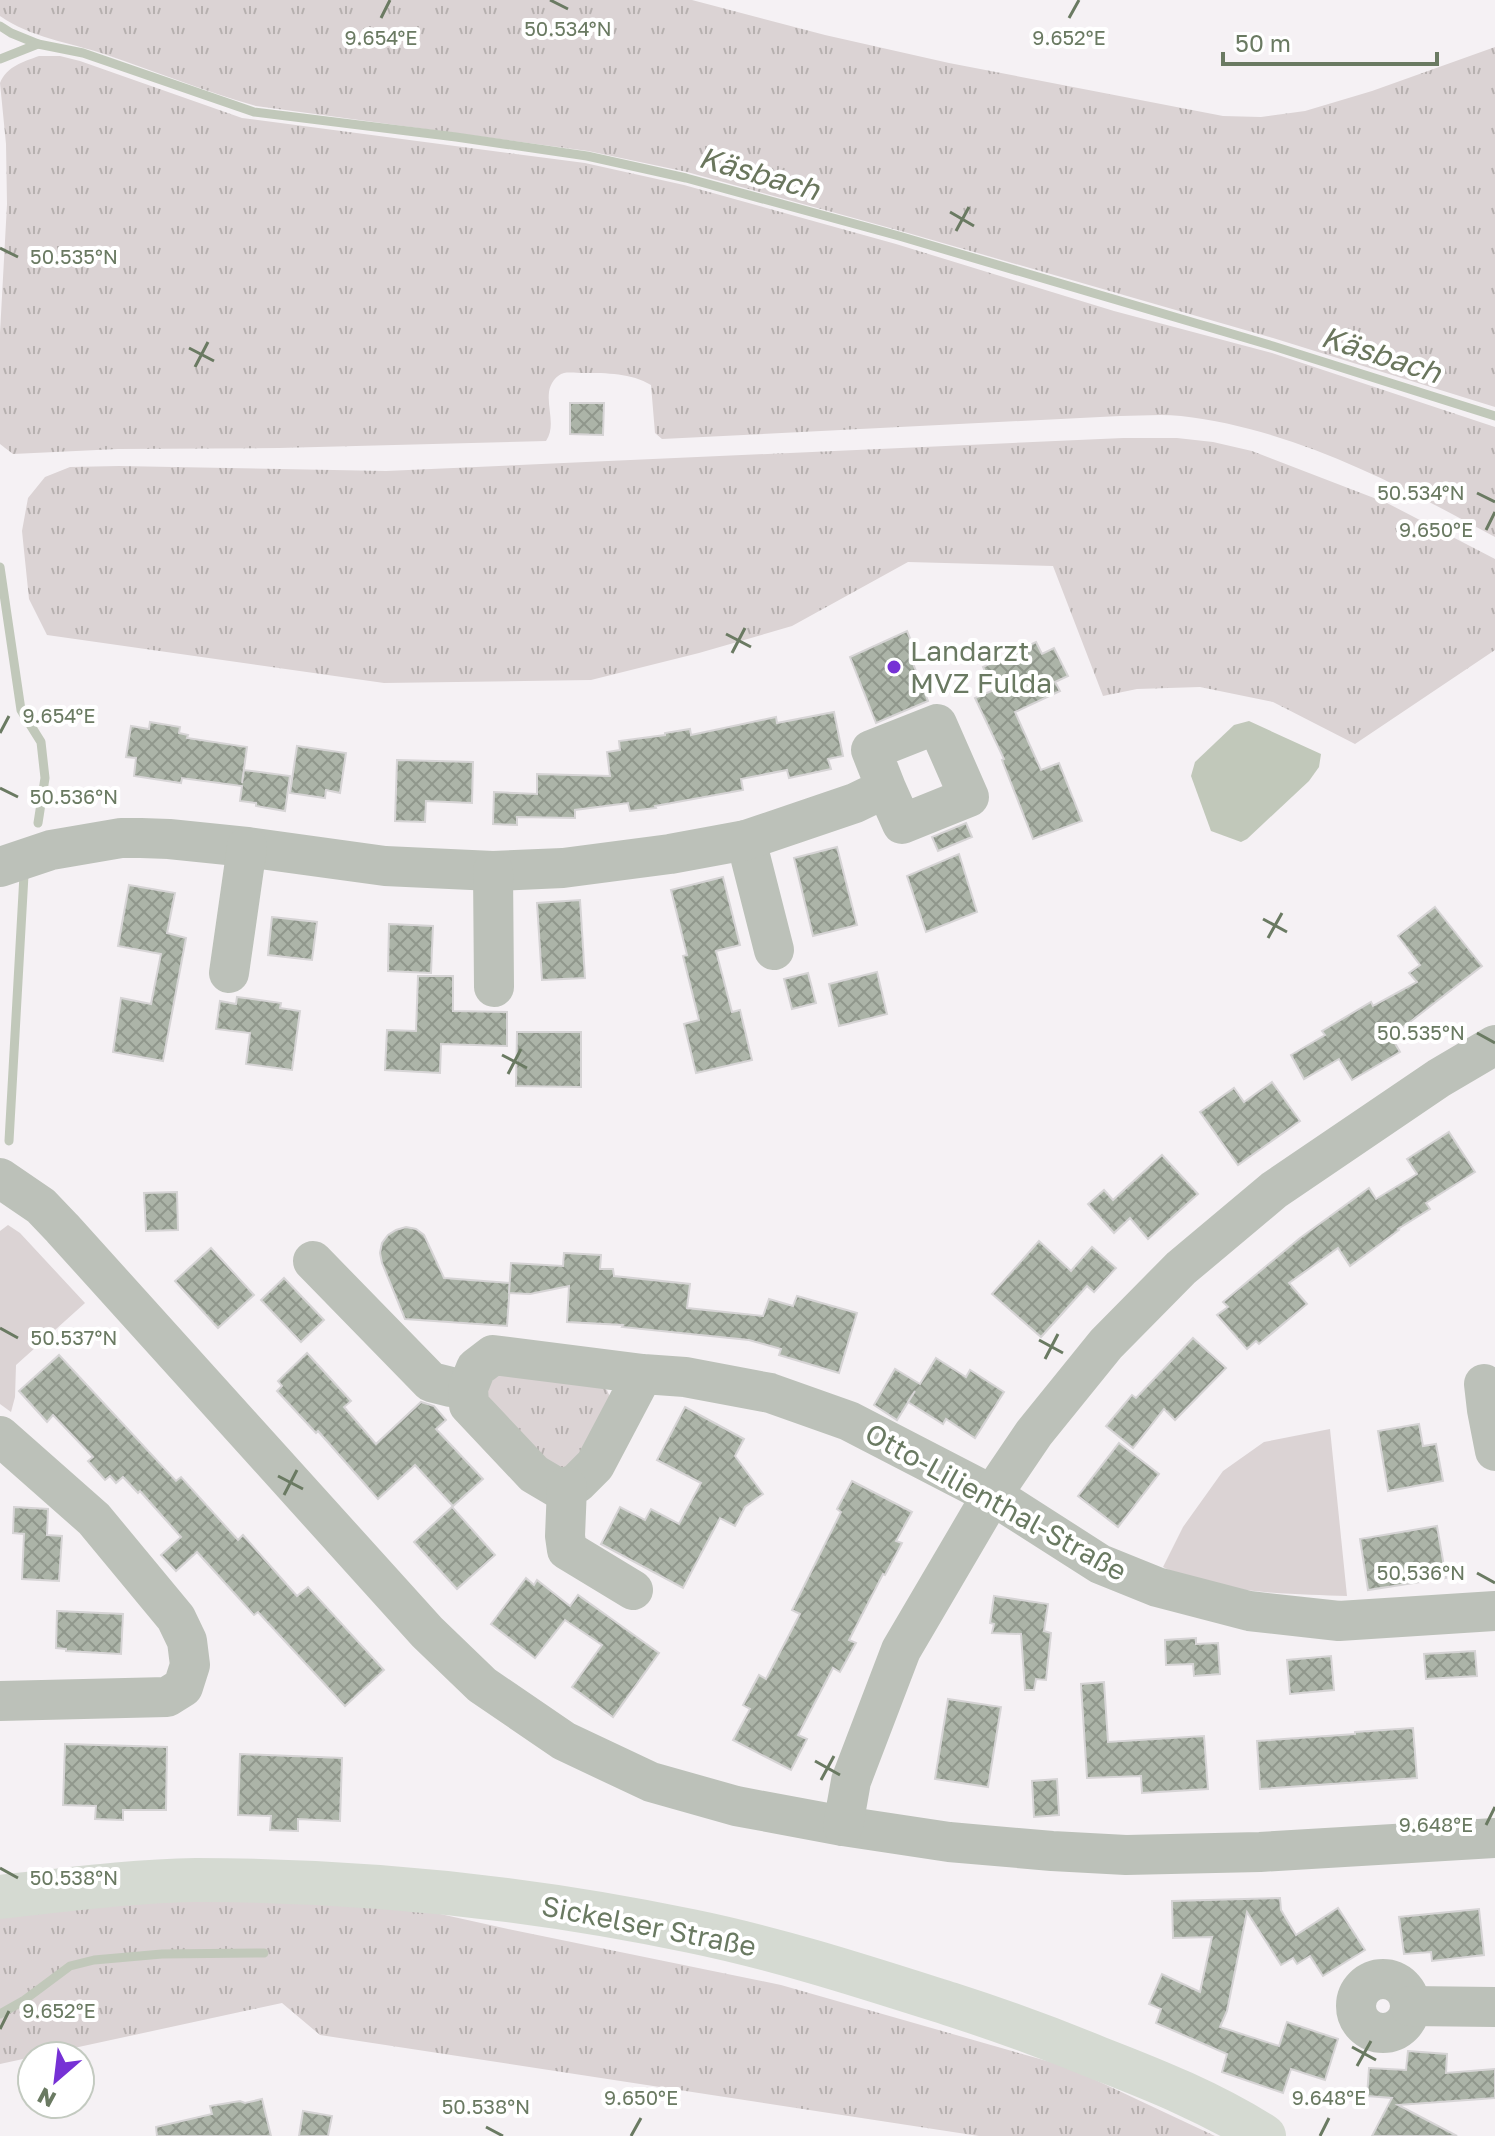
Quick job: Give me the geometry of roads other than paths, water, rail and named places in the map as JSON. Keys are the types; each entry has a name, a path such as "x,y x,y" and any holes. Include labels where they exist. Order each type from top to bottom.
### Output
{"main road":[{"name":"Sickelser Straße","path":"0,1897 107,1885 193,1880 320,1882 472,1894 692,1931 851,1972 997,2020 1161,2082 1264,2136"}],"street":[{"path":"0,867 51,850 121,838 169,839 247,847 385,866 493,871 563,868 746,840 855,803 886,788"},
{"path":"746,840 774,950"},
{"path":"229,973 247,847"},
{"path":"493,871 494,987"},
{"path":"843,1826 851,1781 901,1650 992,1495 1034,1433 1106,1344 1181,1268 1274,1190 1439,1078 1495,1045"},
{"path":"0,1178 41,1206 62,1228 427,1632 482,1685 564,1741 651,1782 736,1806 843,1826 949,1842 1052,1851 1126,1855 1260,1852 1495,1838"},
{"path":"313,1261 431,1382 468,1388 469,1405 534,1474 556,1487 577,1483 595,1465 643,1374"},
{"name":"Otto-Lilienthal-Straße","path":"468,1388 476,1368 493,1355 685,1377 770,1393 849,1421 992,1495 1100,1564 1157,1587 1249,1611 1339,1621 1495,1611"},
{"path":"1484,1384 1495,1451"},
{"path":"0,1436 94,1519 176,1618 187,1641 190,1665 183,1687 167,1697 0,1701"},
{"path":"567,1487 567,1550 633,1590"},
{"path":"1410,2006 1495,2007"}],"waterway":[{"name":"Käsbach","path":"0,26 38,44 83,53 254,112 587,156 686,178 899,236 1273,346 1495,416"},
{"path":"0,59 38,44"},
{"path":"0,567 21,710 41,742 45,778 38,823"},
{"path":"9,1141 24,875"},
{"path":"0,2014 70,1966 94,1960 162,1954 264,1953"}],"place":[{"name":"Landarzt MVZ Fulda","path":"894,667"}]}
